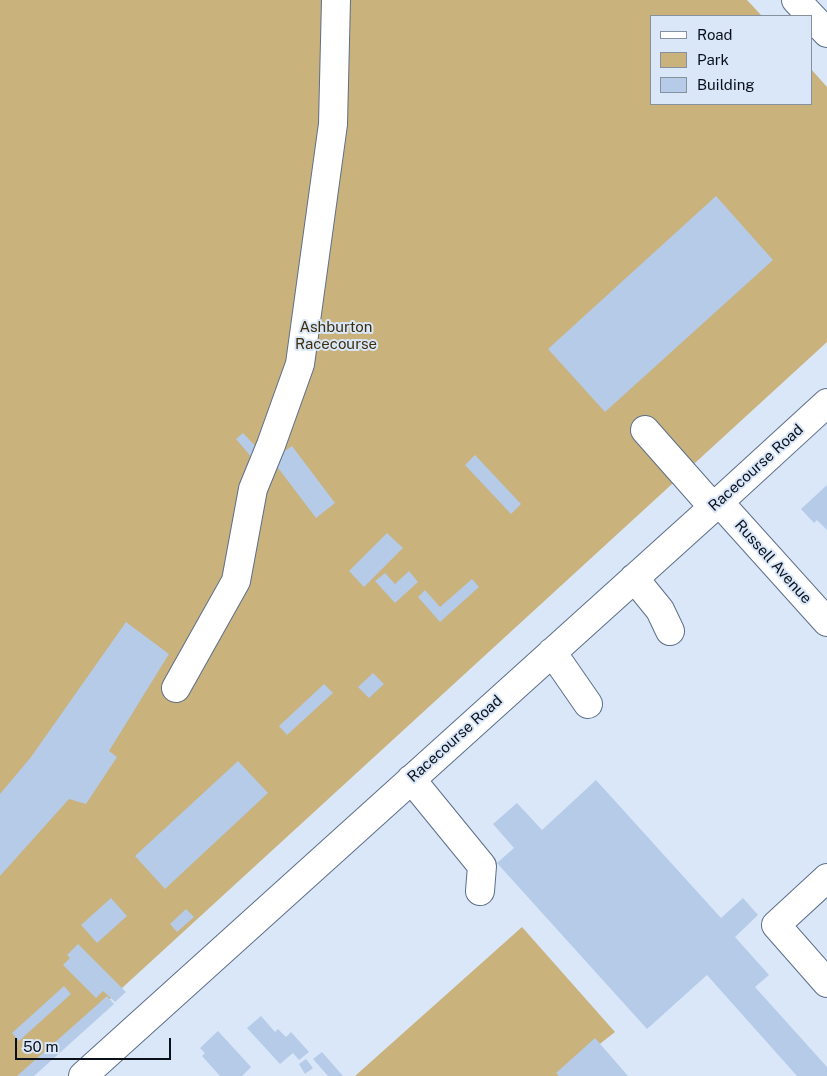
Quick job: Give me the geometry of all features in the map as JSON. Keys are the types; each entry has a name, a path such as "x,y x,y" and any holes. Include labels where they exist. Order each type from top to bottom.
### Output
{"main road":[{"path":"176,688 236,580 253,488 271,445 300,364 333,124 336,0"},
{"path":"796,0 810,15"},
{"path":"812,18 827,34"},
{"name":"Racecourse Road","path":"83,1076 827,403"},
{"name":"Russell Avenue","path":"646,430 827,622"},
{"path":"634,578 660,610 670,631"},
{"path":"552,652 588,704"},
{"path":"411,779 482,866 480,891"},
{"path":"827,878 776,925 827,983"}],"green space":[{"name":"Ashburton Racecourse","path":"0,0 747,0 761,15 650,15 650,105 812,105 812,70 827,87 827,342 26,1076 0,1076"},
{"path":"522,927 615,1032 559,1076 355,1076"}],"building":[{"path":"716,196 773,260 605,412 548,349"},
{"path":"243,433 261,452 253,459 236,439"},
{"path":"292,446 335,503 316,518 272,460"},
{"path":"475,455 521,504 511,514 465,465"},
{"path":"827,485 827,530 817,520 814,523 801,509"},
{"path":"387,533 403,548 364,587 349,571"},
{"path":"409,571 418,582 395,603 375,581 385,573 395,584"},
{"path":"472,579 479,587 440,622 418,597 425,590 440,607"},
{"path":"126,622 169,654 109,751 117,757 86,804 69,799 0,876 0,794 31,757"},
{"path":"373,673 384,684 369,698 358,687"},
{"path":"324,684 333,693 287,735 279,726"},
{"path":"238,761 268,793 165,889 135,856"},
{"path":"596,780 721,918 743,898 758,915 735,937 769,975 755,987 827,1067 827,1076 797,1076 707,975 647,1029 497,863 514,848 493,824 517,803 542,830"},
{"path":"111,898 127,916 97,943 81,925"},
{"path":"186,909 194,917 177,932 170,924"},
{"path":"78,944 126,992 115,1002 103,991 96,998 63,965 70,958 67,955"},
{"path":"64,986 71,994 19,1041 12,1033"},
{"path":"107,996 114,1004 34,1076 17,1076"},
{"path":"261,1016 275,1032 278,1029 286,1037 291,1032 309,1052 299,1060 293,1053 280,1064 247,1028"},
{"path":"218,1031 251,1067 242,1076 220,1076 202,1056 205,1053 200,1048"},
{"path":"595,1038 628,1076 559,1076 556,1073"},
{"path":"322,1052 343,1076 328,1076 313,1059"},
{"path":"306,1059 313,1068 305,1074 299,1064"}]}
